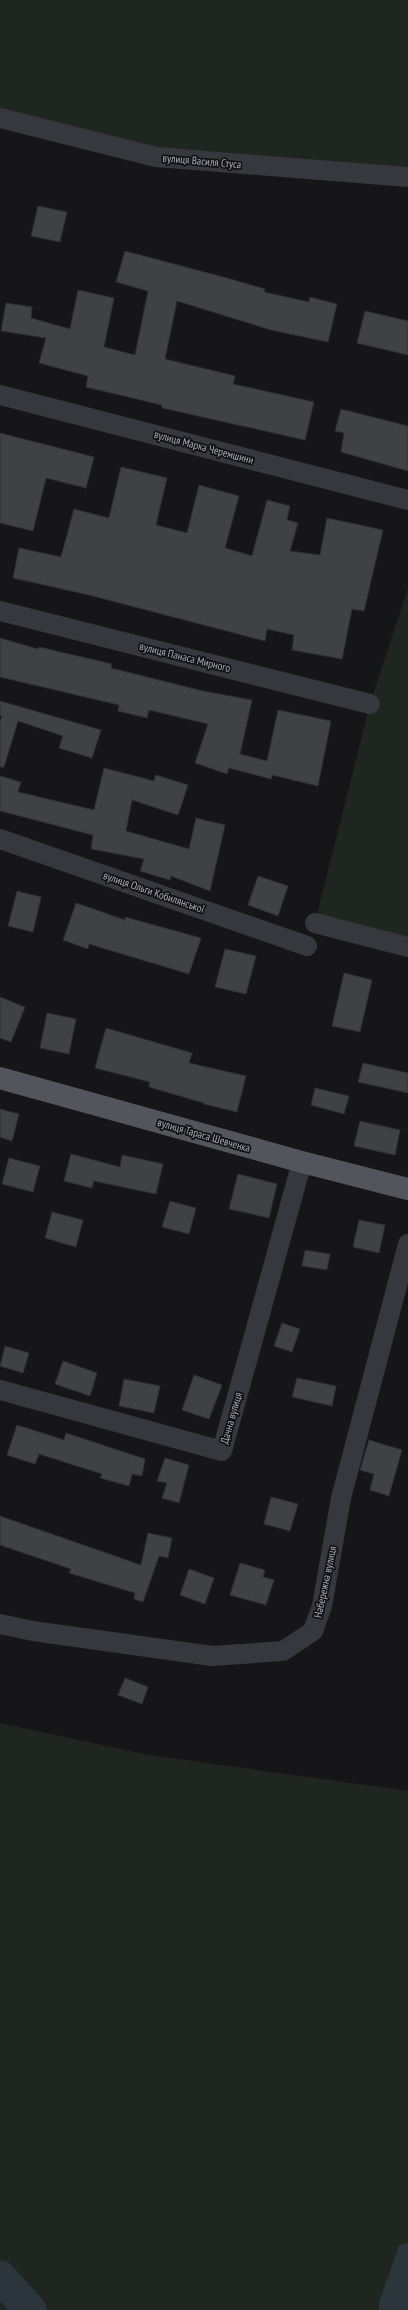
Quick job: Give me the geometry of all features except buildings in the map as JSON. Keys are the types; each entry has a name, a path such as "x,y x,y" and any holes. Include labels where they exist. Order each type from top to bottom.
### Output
{"main road":[{"name":"вулиця Тараса Шевченка","path":"0,1078 302,1162 408,1189"}],"street":[{"name":"вулиця Василя Стуса","path":"0,118 156,157 408,177"},
{"name":"вулиця Марка Черемшини","path":"0,394 408,500"},
{"name":"вулиця Панаса Мирного","path":"0,611 370,704"},
{"name":"вулиця Ольги Кобилянської","path":"0,839 308,946"},
{"path":"315,923 408,947"},
{"name":"Дачна вулиця","path":"0,1390 222,1452 302,1162"},
{"name":"Набережна вулиця","path":"0,1624 32,1631 212,1656 284,1651 313,1631 322,1606 342,1498 408,1244"}],"shaded area":[{"path":"0,0 408,0 408,177 156,157 0,118"},
{"path":"408,588 408,947 315,923 370,704"},
{"path":"0,1723 144,1754 408,1791 408,2242 399,2245 379,2302 379,2310 0,2310"},
{"path":"408,2242 408,2310 379,2310 379,2302 399,2245"}],"waterway":[{"path":"0,2277 30,2310"}]}
